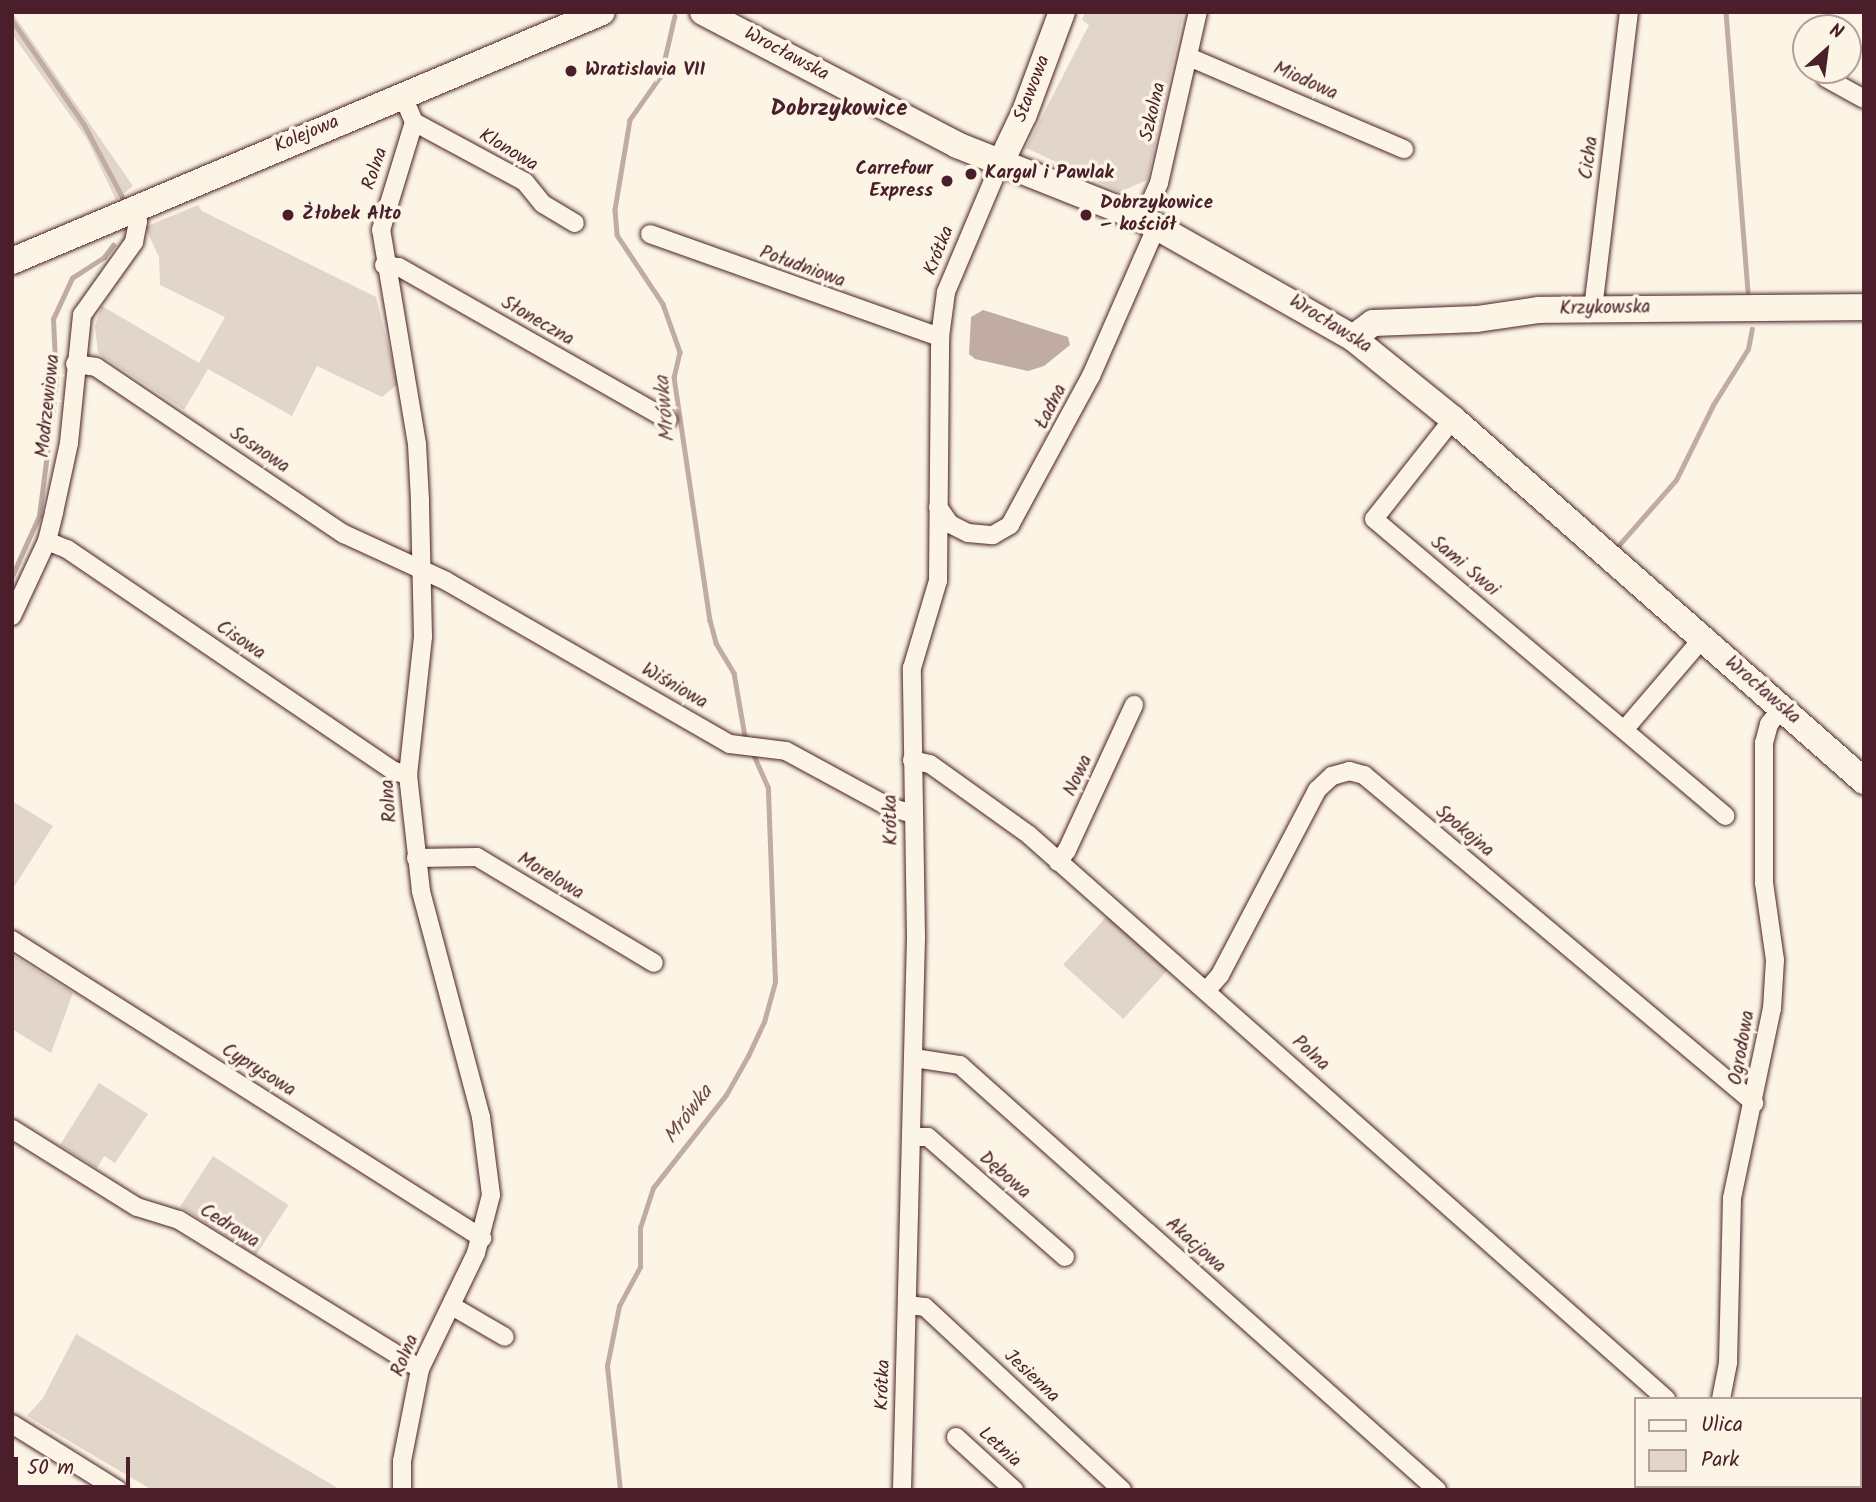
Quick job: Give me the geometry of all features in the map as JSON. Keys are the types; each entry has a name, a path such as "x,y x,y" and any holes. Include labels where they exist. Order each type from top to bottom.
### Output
{"street":[{"name":"Kolejowa","path":"12,261 402,94 603,12"},
{"name":"Wrocławska","path":"703,12 914,124 1000,164 1150,222 1353,338 1453,419 1864,781"},
{"name":"Stawowa","path":"1000,164 1024,114 1062,12"},
{"name":"Szkolna","path":"1150,222 1198,12"},
{"name":"Cicha","path":"1593,309 1629,12"},
{"name":"Miodowa","path":"1189,57 1404,149"},
{"path":"1837,84 1864,99"},
{"path":"402,94 414,122"},
{"name":"Klonowa","path":"414,122 525,182 543,204 575,223"},
{"name":"Rolna","path":"402,1490 402,1461 420,1370 482,1238 491,1195 489,1155 416,858 408,775 423,637 417,444 384,265 382,220 414,122"},
{"name":"Krótka","path":"902,1490 914,1058 912,668 938,581 940,337 950,276 1000,164"},
{"name":"Modrzewiowa","path":"12,616 47,541 69,443 75,364 86,307 136,238 138,221 133,209"},
{"name":"Ładna","path":"938,546 968,533 993,535 1016,515 1102,354 1150,222"},
{"name":"Południowa","path":"650,234 940,337"},
{"name":"Słoneczna","path":"384,265 399,268 668,420"},
{"name":"Krzykowska","path":"1353,338 1373,323 1593,309 1864,307"},
{"name":"Sosnowa","path":"75,364 96,367 344,534 421,571"},
{"name":"Sami Swoi","path":"1453,419 1374,519 1725,816"},
{"path":"938,507 950,524 968,533"},
{"name":"Cisowa","path":"47,541 67,549 394,771 408,775"},
{"name":"Wiśniowa","path":"421,571 730,744 786,751 889,807 913,814"},
{"path":"1624,730 1702,639"},
{"name":"Nowa","path":"1058,862 1068,850 1134,705"},
{"name":"Ogrodowa","path":"1721,1397 1728,1362 1732,1198 1772,1009 1775,960 1764,883 1764,743 1769,724 1782,708"},
{"name":"Polna","path":"912,760 930,764 992,807 1058,862 1207,990 1664,1397"},
{"name":"Spokojna","path":"1207,990 1220,975 1317,790 1332,776 1349,771 1363,775 1754,1102"},
{"name":"Morelowa","path":"416,858 477,857 654,963"},
{"name":"Cyprysowa","path":"12,940 482,1238"},
{"name":"Akacjowa","path":"914,1058 960,1065 1437,1490"},
{"name":"Cedrowa","path":"12,1129 137,1207 179,1220 420,1370"},
{"name":"Dębowa","path":"912,1137 928,1138 1065,1257"},
{"name":"Jesienna","path":"907,1305 925,1307 1122,1490"},
{"path":"452,1306 505,1337"},
{"path":"12,1424 118,1490"},
{"name":"Letnia","path":"957,1437 1014,1490"}],"green space":[{"path":"12,12 133,186 116,200 87,139 12,34"},
{"path":"1085,12 1184,12 1147,180 1120,192 1026,148 1089,25 1082,20"},
{"path":"198,205 202,211 376,297 398,384 382,397 317,366 292,416 208,369 184,410 98,353 95,326 102,306 199,363 225,317 160,285 159,257 145,227"},
{"path":"12,801 53,826 12,890"},
{"path":"1108,915 1168,969 1123,1019 1063,965"},
{"path":"12,955 73,993 51,1053 12,1029"},
{"path":"99,1083 148,1114 115,1163 104,1156 97,1168 60,1145"},
{"path":"213,1156 288,1205 256,1255 180,1206"},
{"path":"76,1334 341,1490 152,1490 27,1416 43,1398"}],"shaded area":[{"path":"983,310 1068,337 1070,345 1044,366 1028,371 975,359 969,354 971,317"}],"waterway":[{"path":"1726,12 1748,291"},
{"name":"Mrówka","path":"675,16 661,76 630,120 615,210 617,235 663,304 680,352 674,377 710,620 716,643 734,673 745,736"},
{"path":"12,20 85,126 123,198"},
{"path":"12,576 39,516 56,383 53,319 72,278 104,257 113,245"},
{"path":"1619,545 1676,480 1713,405 1748,349 1752,329"},
{"name":"Mrówka","path":"620,1490 607,1366 619,1306 640,1267 640,1228 653,1188 726,1095 748,1056 764,1022 775,982 768,788 754,756"}],"place":[{"name":"Wratislavia VII","path":"571,71"},
{"name":"Kargul i Pawlak","path":"971,174"},
{"name":"Carrefour Express","path":"947,181"},
{"name":"Żłobek Alto","path":"288,215"},
{"name":"Dobrzykowice – kościół","path":"1086,215"}],"district":[{"name":"Dobrzykowice","path":"839,109"}]}
